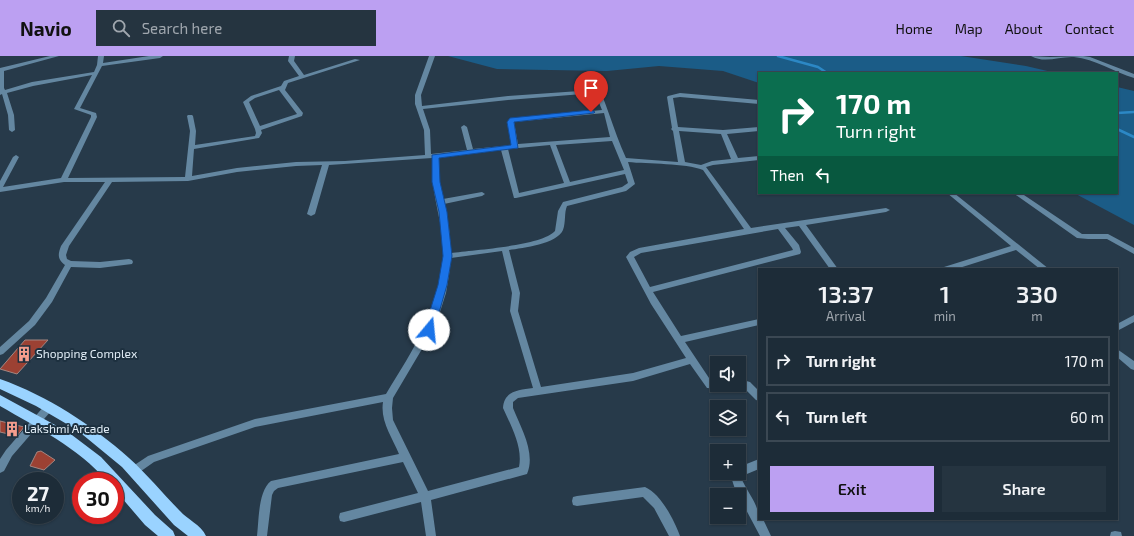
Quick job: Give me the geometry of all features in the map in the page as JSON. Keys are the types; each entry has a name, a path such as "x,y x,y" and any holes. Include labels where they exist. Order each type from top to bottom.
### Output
{"main road":[{"path":"0,384 81,426 134,471 179,520 199,536"},
{"path":"0,400 64,436 97,460 150,520 168,536"}],"street":[{"path":"12,130 11,115 1,88 1,70 56,56"},
{"path":"64,180 94,117 94,114 77,109 100,65 101,56"},
{"path":"100,65 160,56"},
{"path":"292,56 291,61 302,76"},
{"path":"432,56 418,95 420,108 427,130 440,202 447,256 443,285 429,330 389,397 387,408 388,420 425,496 432,536"},
{"path":"1034,56 1047,59 1071,56"},
{"path":"1076,56 1134,76"},
{"path":"193,147 254,139 258,136 258,129 246,102 253,97 282,88 286,82 357,60"},
{"path":"2,93 39,82 96,72"},
{"path":"447,256 505,248 553,237 559,230 562,208 565,204 629,187 632,184 624,160 614,139 606,111 589,72"},
{"path":"258,129 300,115 282,88"},
{"path":"420,108 508,98 597,91"},
{"path":"682,164 669,99 672,96 694,96 758,102"},
{"path":"515,146 510,122 512,120 606,111"},
{"path":"188,178 193,147 193,131 190,116"},
{"path":"464,127 470,151"},
{"path":"674,129 723,132 758,129"},
{"path":"723,132 735,160"},
{"path":"0,189 64,180 188,178 237,170 296,164 326,164 431,156 504,147 614,139"},
{"path":"552,143 568,184"},
{"path":"504,147 515,195 628,171"},
{"path":"0,189 16,157"},
{"path":"624,160 682,164 701,167 735,160 758,158"},
{"path":"311,214 326,164"},
{"path":"701,167 705,170 749,231"},
{"path":"110,179 65,246 62,255 63,260 69,264 100,265 129,262"},
{"path":"440,202 482,194"},
{"path":"951,194 1044,268"},
{"path":"1017,194 1080,236 1088,238 1108,236 1134,251"},
{"path":"710,385 679,340 631,262 630,257 633,254 639,251 749,231 886,210"},
{"path":"801,223 833,268"},
{"path":"648,290 794,253 797,250 796,247 779,226"},
{"path":"950,268 1016,246"},
{"path":"505,248 516,293 514,311 538,391"},
{"path":"0,352 32,324 49,300 69,264"},
{"path":"1118,327 1134,318"},
{"path":"679,340 758,322"},
{"path":"1118,353 1134,366"},
{"path":"344,517 523,471 525,465 525,455 508,408 508,402 511,397 517,394 633,377 692,360"},
{"path":"746,385 758,396"},
{"path":"134,471 151,459 255,424 389,397"},
{"path":"0,468 9,453 36,420 48,408"},
{"path":"262,536 268,494 270,488 274,484 405,457"},
{"path":"746,470 758,464"},
{"path":"737,480 766,536"},
{"path":"577,501 645,492 658,504 675,536"}],"shaded area":[{"path":"448,56 961,56 1026,66 1052,72 758,72 758,83 723,71 659,66 607,71 497,69"},
{"path":"1118,87 1134,91 1134,225 1076,194 1118,194"}],"building":[{"name":"Shopping Complex","path":"25,340 48,340 17,374 0,369"},
{"name":"Lakshmi Arcade","path":"0,421 24,427 17,436 0,432"},
{"path":"41,451 55,460 44,470 30,466 37,452"}],"waterway":[{"path":"778,56 818,67 826,72"},
{"path":"1118,113 1134,112"},
{"path":"1118,129 1134,137"}],"place":[{"name":"Shopping Complex","path":"24,354"},
{"name":"Lakshmi Arcade","path":"12,429"}],"route":[{"path":"429,330 443,285 447,256 443,212 436,182 435,156 515,146 510,122 512,120 591,112"}]}
